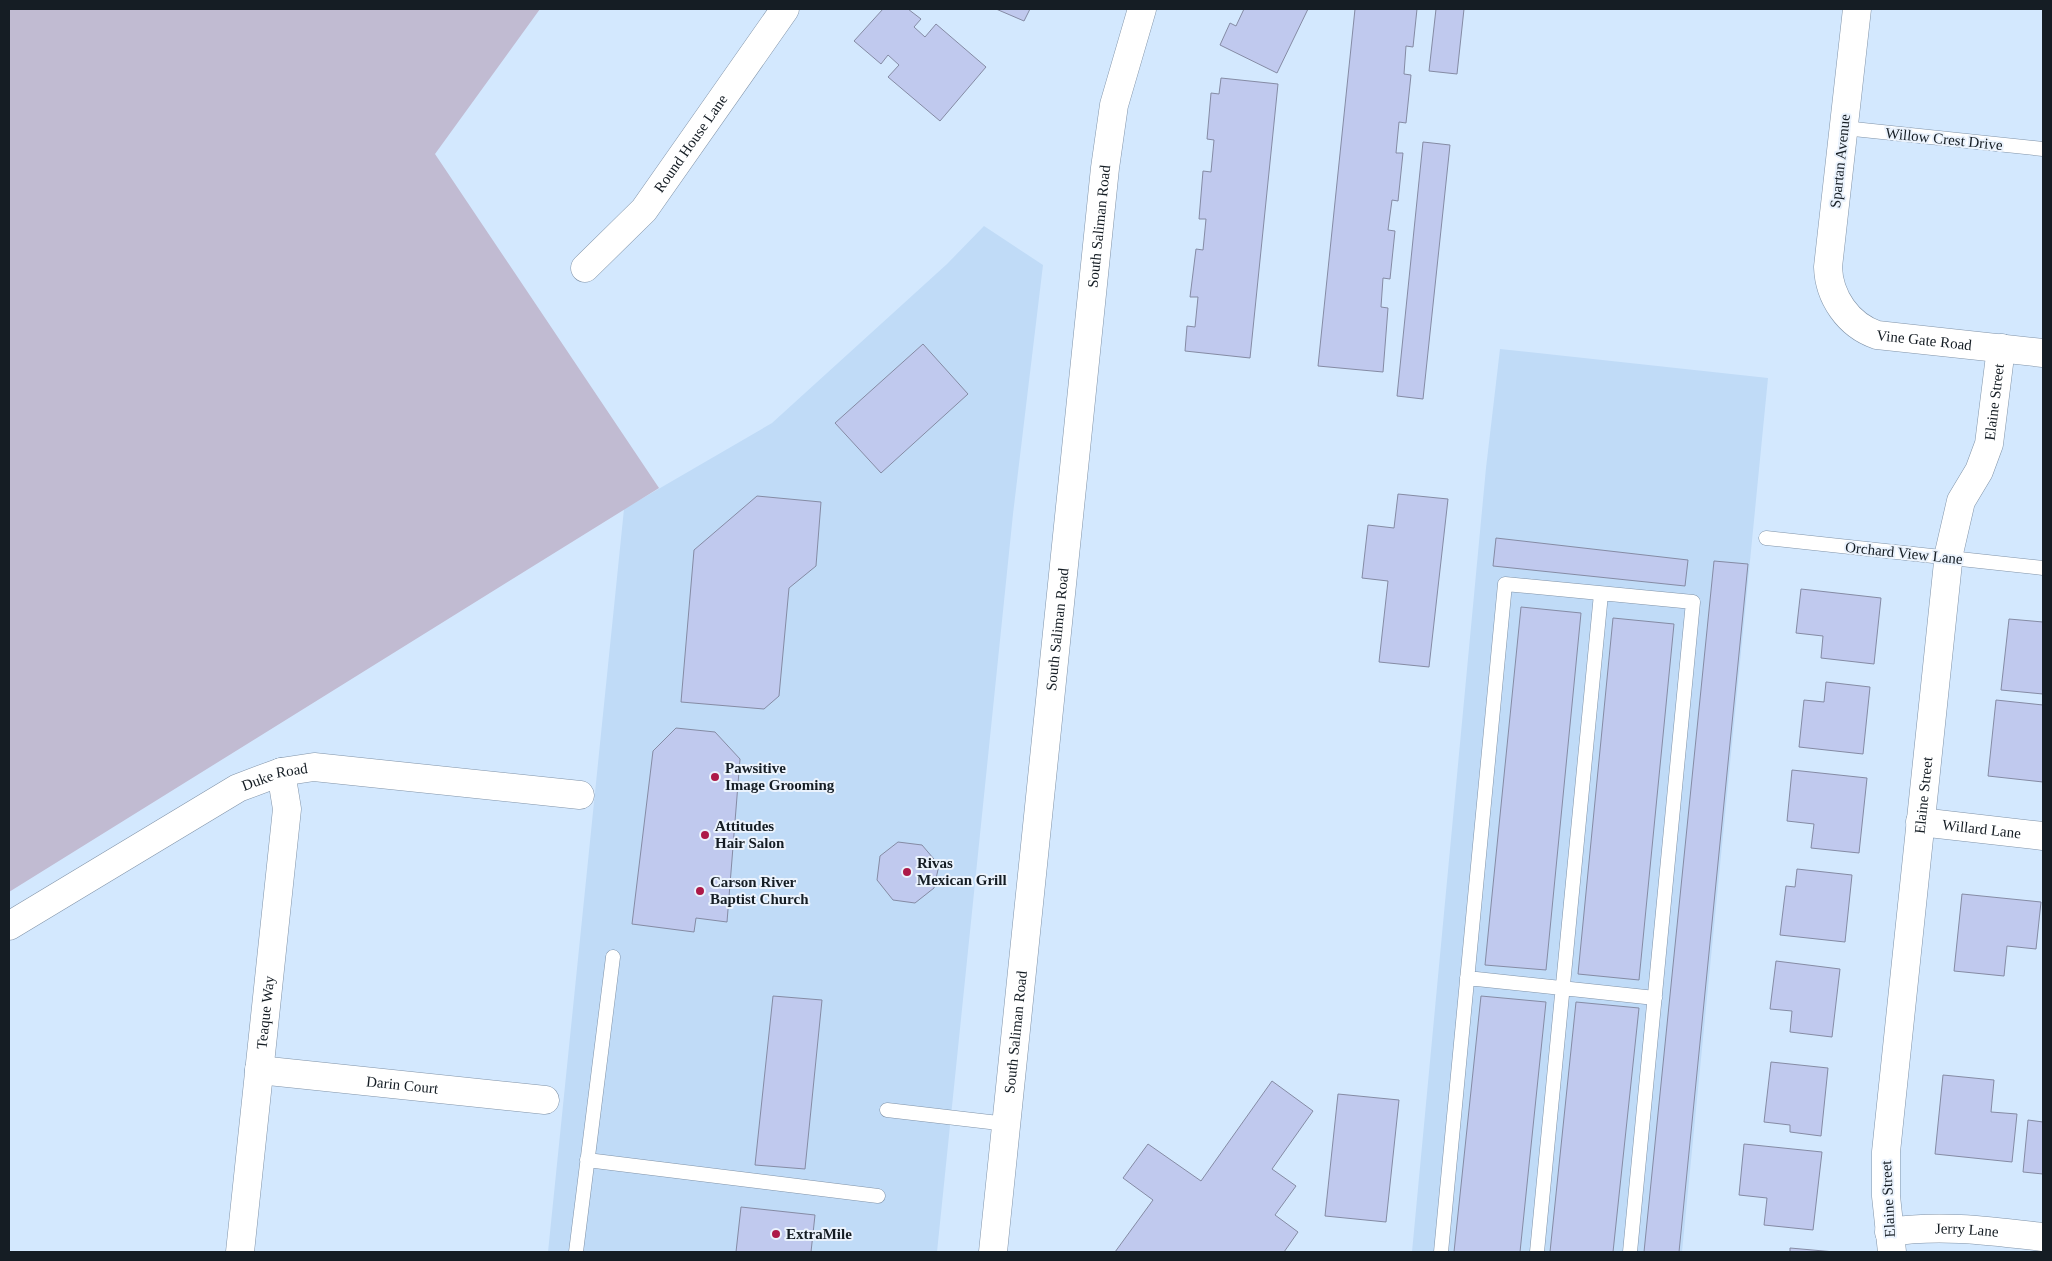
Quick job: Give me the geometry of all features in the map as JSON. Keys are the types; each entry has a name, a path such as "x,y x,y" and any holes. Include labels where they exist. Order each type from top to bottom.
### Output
{"street":[{"name":"Round House Lane","path":"585,268 644,210 784,9"},
{"name":"South Saliman Road","path":"993,1252 1105,168 1116,99 1142,9"},
{"name":"Spartan Avenue","path":"1844,310 1832,287 1828,267 1857,9"},
{"name":"Vine Gate Road","path":"1844,310 1860,328 1877,335 2043,353"},
{"name":"Elaine Street","path":"1890,1242 1886,1152 1949,558 1953,529 1961,501 1979,471 1989,444 1996,406 2001,348"},
{"name":"Duke Road","path":"9,926 238,788 281,772 314,767 580,796"},
{"name":"Teaque Way","path":"240,1252 287,809 281,772"},
{"name":"Willard Lane","path":"1920,822 2043,836"},
{"name":"Darin Court","path":"259,1070 545,1100"},
{"name":"Jerry Lane","path":"1890,1242 1918,1228 1961,1228 2043,1237"}],"lane":[{"name":"Willow Crest Drive","path":"1844,128 2043,149"},
{"name":"Orchard View Lane","path":"1766,538 2043,568"},
{"path":"1441,1252 1505,584 1693,602 1630,1252"},
{"path":"1536,1252 1601,594"},
{"path":"576,1252 613,957"},
{"path":"1467,978 1655,998"},
{"path":"887,1110 1007,1124"},
{"path":"587,1160 878,1196"}],"shaded area":[{"path":"9,9 540,9 435,154 659,488 9,892"},
{"path":"984,226 1043,265 1013,514 937,1252 548,1252 624,509 772,423 947,264"},
{"path":"1500,349 1768,378 1682,1252 1412,1252 1486,468"}],"building":[{"path":"883,9 908,9 921,19 914,27 925,37 936,24 986,67 940,121 888,77 899,65 888,55 881,64 854,41"},
{"path":"996,9 1030,9 1024,21"},
{"path":"1244,9 1308,9 1277,73 1220,45 1230,23 1236,26"},
{"path":"1355,9 1417,9 1413,47 1406,46 1404,74 1411,75 1406,123 1399,122 1396,153 1403,153 1398,201 1392,200 1388,230 1395,231 1390,279 1383,278 1381,307 1388,308 1383,372 1318,366"},
{"path":"1436,9 1464,9 1457,74 1429,71"},
{"path":"1221,78 1278,84 1250,358 1185,351 1187,326 1195,327 1198,297 1190,297 1196,249 1203,250 1206,219 1199,219 1203,171 1211,172 1214,140 1207,139 1211,93 1219,94"},
{"path":"1423,142 1450,145 1423,399 1397,396"},
{"path":"923,344 968,394 881,473 835,423"},
{"path":"1398,494 1448,499 1429,667 1379,662 1388,581 1362,578 1368,525 1394,528"},
{"path":"757,496 821,502 816,566 789,588 779,696 764,709 681,702 694,550"},
{"path":"1496,538 1688,560 1685,586 1493,566"},
{"path":"1714,561 1748,564 1679,1252 1644,1252"},
{"path":"1801,589 1881,598 1874,664 1821,658 1823,636 1796,633"},
{"path":"1521,607 1581,613 1546,970 1485,965"},
{"path":"1613,618 1674,624 1639,980 1578,974"},
{"path":"2009,619 2043,622 2043,694 2001,690"},
{"path":"1826,682 1870,687 1863,754 1799,747 1804,700 1824,702"},
{"path":"1996,700 2043,705 2043,782 1988,776"},
{"path":"676,728 715,732 740,759 727,922 696,918 694,932 632,924 653,751"},
{"path":"1792,770 1867,778 1859,853 1811,848 1814,824 1787,821"},
{"name":"Rivas Mexican Grill","path":"898,842 922,845 939,865 934,888 915,903 893,900 877,880 880,856"},
{"path":"1797,869 1852,875 1845,942 1780,935 1786,886 1795,887"},
{"path":"1962,894 2041,902 2036,949 2007,946 2004,976 1954,971"},
{"path":"1776,961 1840,969 1832,1037 1790,1032 1792,1011 1770,1009"},
{"path":"773,996 822,1000 805,1169 755,1165"},
{"path":"1481,996 1546,1002 1520,1252 1454,1252"},
{"path":"1576,1002 1639,1008 1613,1252 1550,1252"},
{"path":"1771,1062 1828,1068 1821,1136 1790,1132 1790,1125 1764,1122"},
{"path":"1943,1075 1994,1080 1991,1112 2017,1114 2012,1162 1935,1154"},
{"path":"1272,1081 1313,1111 1272,1169 1296,1186 1275,1215 1298,1232 1284,1252 1115,1252 1153,1200 1123,1178 1148,1144 1201,1181"},
{"path":"1338,1094 1399,1100 1386,1222 1325,1216"},
{"path":"2028,1120 2043,1122 2043,1174 2023,1172"},
{"path":"1744,1144 1822,1152 1813,1230 1764,1225 1767,1198 1739,1195"},
{"name":"ExtraMile","path":"741,1207 815,1215 811,1252 736,1252"},
{"path":"1790,1248 1835,1252 1790,1252"}],"place":[{"name":"Pawsitive Image Grooming","path":"715,777"},
{"name":"Attitudes Hair Salon","path":"705,835"},
{"name":"Rivas Mexican Grill","path":"907,872"},
{"name":"Carson River Baptist Church","path":"700,891"},
{"name":"ExtraMile","path":"776,1234"}]}
